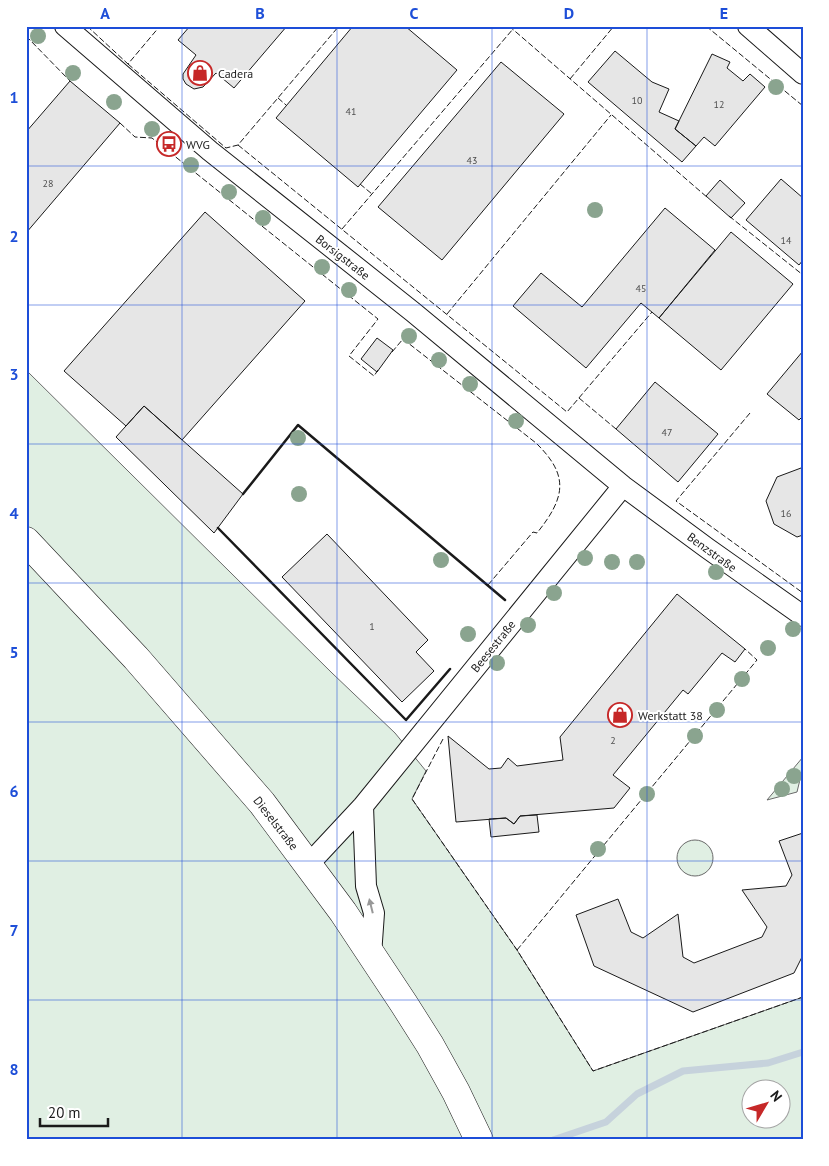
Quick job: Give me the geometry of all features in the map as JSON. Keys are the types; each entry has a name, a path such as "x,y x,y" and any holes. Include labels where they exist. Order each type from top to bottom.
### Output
{"main road":[{"name":"Dieselstraße","path":"26,541 194,724 262,803 343,912 430,1045 456,1092 479,1140"}],"street":[{"name":"Borsigstraße","path":"65,26 210,151 414,312 623,486"},
{"path":"748,26 803,74"},
{"name":"Benzstraße","path":"623,486 803,616"},
{"name":"Beesestraße","path":"308,865 363,806 623,486"},
{"path":"363,806 366,886 374,914 371,955"}],"green space":[{"path":"26,370 395,733 426,771 412,799 517,950 593,1071 803,997 803,1140 26,1140"},
{"path":"803,757 803,767 797,792 767,800"},
{"path":"695,840 702,841 708,845 712,851 712,865 708,871 702,875 695,876 688,875 682,871 678,865 677,858 678,851 682,845 688,841"}],"building":[{"path":"190,26 287,26 234,88 216,73 203,87 194,89 186,84 183,74 196,55 178,40"},
{"path":"353,26 405,26 457,70 358,187 276,118"},
{"path":"615,51 652,82 669,89 659,112 679,121 675,129 696,146 682,162 588,82"},
{"path":"712,54 730,62 727,68 743,81 750,74 765,87 715,146 704,137 696,146 675,129"},
{"path":"501,62 564,114 442,260 378,207"},
{"path":"70,81 120,123 26,233 26,132"},
{"path":"781,179 803,198 803,260 799,265 746,220"},
{"path":"720,180 745,203 731,218 706,196"},
{"path":"665,208 715,250 659,318 641,303 586,368 513,306 541,273 582,307"},
{"path":"205,212 305,301 182,440 144,406 126,426 64,371"},
{"path":"731,232 793,284 721,370 659,318"},
{"path":"377,338 393,350 377,372 361,359"},
{"path":"803,351 803,416 799,420 767,394"},
{"path":"655,382 718,434 678,482 616,429"},
{"path":"144,406 243,494 214,533 116,437"},
{"path":"803,468 803,535 797,537 774,524 766,501 777,477"},
{"path":"327,534 428,640 416,652 434,671 402,702 282,577"},
{"name":"Werkstatt 38","path":"677,594 745,649 735,662 722,653 688,694 683,690 613,775 630,788 614,808 520,816 514,824 506,818 456,822 448,736 489,769 501,768 508,758 517,766 563,760 560,737"},
{"path":"537,815 539,832 491,837 489,819 506,818 514,824 520,816"},
{"path":"803,833 803,955 794,973 693,1012 594,966 576,915 618,899 631,932 643,938 678,914 683,957 694,963 762,937 767,927 742,890 786,886 792,875 779,841"}],"waterway":[{"path":"553,1140 606,1122 637,1094 683,1071 768,1063 803,1052"}],"fence":[{"path":"87,26 128,64 160,26"},
{"path":"128,64 226,148 238,145 339,26"},
{"path":"509,26 708,198"},
{"path":"570,79 614,26"},
{"path":"706,26 803,106"},
{"path":"342,229 513,29"},
{"path":"26,36 70,81"},
{"path":"278,98 286,105"},
{"path":"447,314 611,115"},
{"path":"120,123 135,137 152,138 378,319 349,356 374,376 378,370"},
{"path":"238,145 567,412 652,312"},
{"path":"360,184 372,194"},
{"path":"729,216 803,275"},
{"path":"392,352 403,339 536,443 547,455 559,477 558,498 546,520 537,533 533,532 488,585"},
{"path":"579,398 616,429"},
{"path":"750,413 676,501 803,593"},
{"path":"517,950 757,660 745,649"},
{"path":"443,739 412,799 517,950 593,1071 803,997"}],"wall":[{"path":"243,494 298,425 505,600"},
{"path":"218,528 406,720 450,669"}],"place":[{"name":"Cadera","path":"200,73"},
{"name":"WVG","path":"169,144"},
{"name":"Werkstatt 38","path":"620,715"}]}
